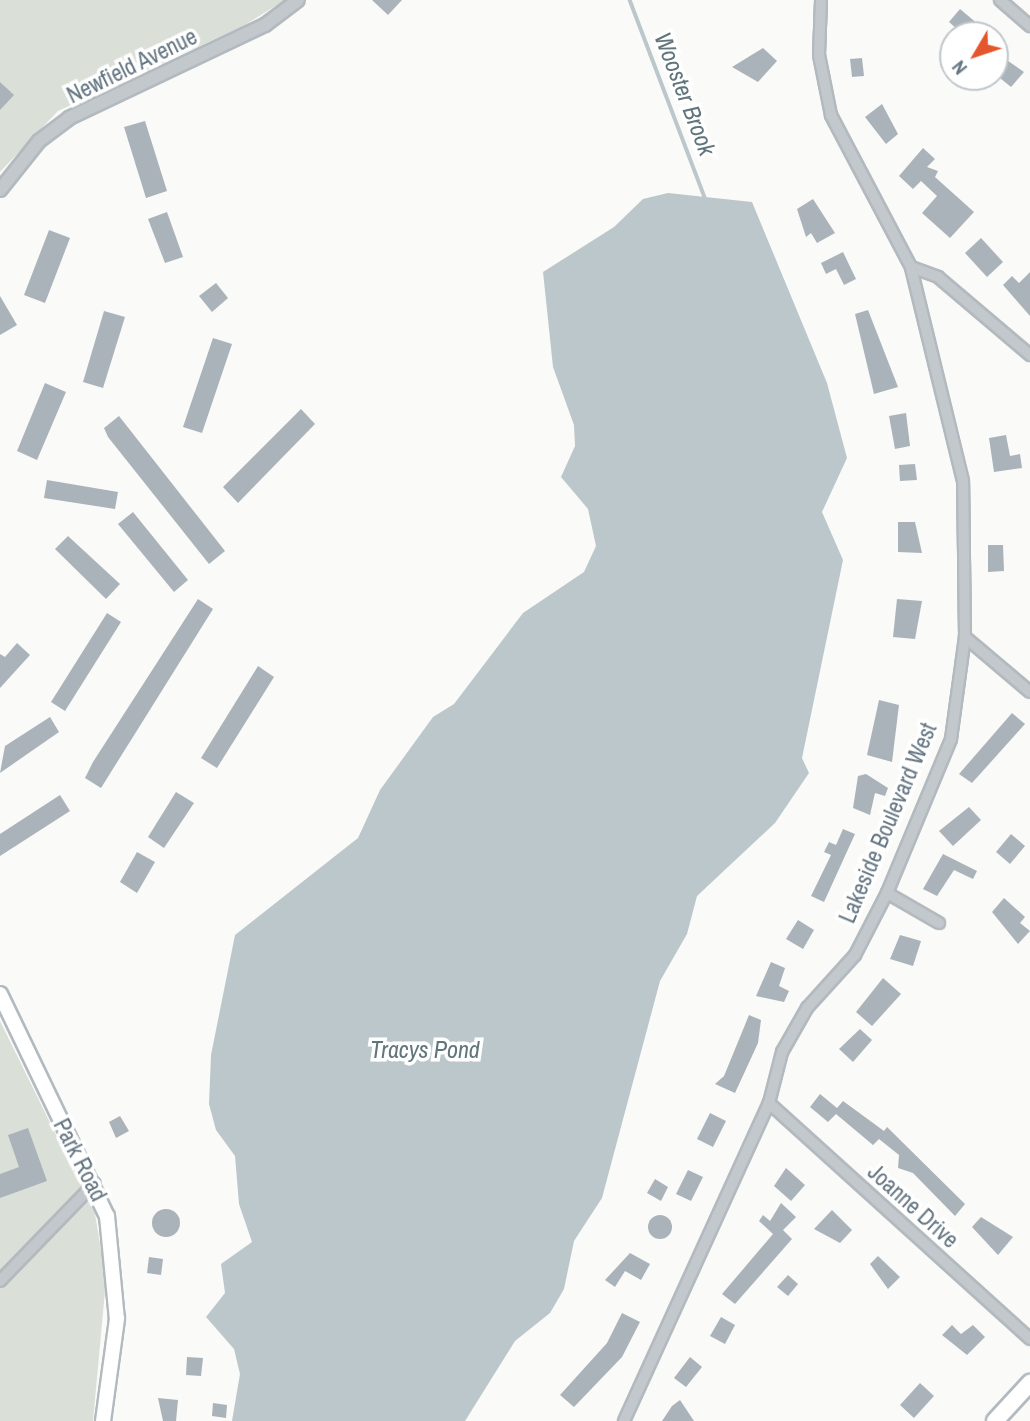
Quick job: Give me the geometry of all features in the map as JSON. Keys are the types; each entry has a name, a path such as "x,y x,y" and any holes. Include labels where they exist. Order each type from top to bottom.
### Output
{"main road":[{"name":"Park Road","path":"0,994 95,1183 116,1260 117,1319 103,1421"},
{"path":"995,1421 1030,1383"}],"street":[{"name":"Newfield Avenue","path":"0,190 39,141 69,118 265,25 298,0"},
{"name":"Lakeside Boulevard West","path":"624,1421 769,1103 788,1041 807,1008 855,955 887,893 951,739 965,637 963,481 911,267 831,115 819,55 821,0"},
{"path":"1000,0 1030,26"},
{"path":"911,267 939,277 1030,355"},
{"path":"965,637 1030,692"},
{"path":"887,893 939,923"},
{"name":"Joanne Drive","path":"769,1103 1030,1339"},
{"path":"0,1281 95,1183"}],"shaded area":[{"path":"0,0 285,0 243,26 58,111 0,172"},
{"path":"0,1021 95,1214 106,1280 93,1421 0,1421"}],"water":[{"name":"Tracys Pond","path":"668,193 752,202 827,383 847,458 822,512 843,560 802,758 809,773 775,823 697,896 687,934 660,981 602,1198 574,1241 564,1289 550,1313 515,1341 465,1421 232,1421 240,1374 234,1349 206,1317 225,1293 221,1264 252,1242 239,1204 235,1156 216,1130 209,1104 211,1055 235,935 358,838 380,790 433,717 454,704 523,613 584,572 596,546 588,509 561,477 575,446 574,425 553,367 543,272 614,227 643,199"}],"building":[{"path":"372,0 402,0 388,15"},
{"path":"960,9 974,21 950,21"},
{"path":"763,48 777,61 758,82 732,67"},
{"path":"862,58 864,76 852,77 850,59"},
{"path":"1009,62 1024,72 1011,87 1009,85"},
{"path":"0,82 14,95 0,110"},
{"path":"882,104 898,134 886,144 865,117"},
{"path":"145,121 167,191 146,198 124,127"},
{"path":"923,148 935,159 927,167 938,171 935,177 974,212 950,238 922,213 937,196 921,181 913,189 899,176"},
{"path":"813,199 835,233 817,243 811,233 806,237 797,209"},
{"path":"167,212 183,257 165,263 148,219"},
{"path":"49,230 70,238 45,303 24,295"},
{"path":"981,238 1003,262 987,277 965,253"},
{"path":"843,252 856,279 844,285 836,269 826,274 821,263"},
{"path":"1030,272 1030,316 1003,285 1012,276 1019,283"},
{"path":"216,283 228,298 212,312 199,296"},
{"path":"0,296 17,325 0,335"},
{"path":"868,310 898,387 874,394 855,314"},
{"path":"104,311 125,317 103,388 83,382"},
{"path":"213,338 232,344 202,433 183,427"},
{"path":"45,383 66,392 37,460 17,451"},
{"path":"301,409 315,424 238,503 223,487"},
{"path":"906,413 910,446 895,449 889,416"},
{"path":"119,416 225,551 209,564 108,437 104,428"},
{"path":"1006,435 1010,456 1020,454 1022,468 994,472 989,438"},
{"path":"915,464 917,480 900,481 899,465"},
{"path":"47,480 118,492 115,509 44,498"},
{"path":"133,512 188,580 174,592 118,524"},
{"path":"898,522 915,522 922,553 898,552"},
{"path":"68,536 120,584 106,599 55,549"},
{"path":"988,545 1003,545 1004,571 988,572"},
{"path":"198,599 213,609 101,788 85,778 93,762"},
{"path":"897,599 922,601 915,639 893,637"},
{"path":"107,613 121,622 65,711 51,702"},
{"path":"17,643 30,655 0,688 0,654 5,657"},
{"path":"258,666 274,677 217,768 201,758"},
{"path":"879,700 899,705 892,762 867,755"},
{"path":"1012,713 1025,724 972,783 959,774"},
{"path":"50,717 59,732 0,773 5,746"},
{"path":"866,774 888,788 885,796 875,793 870,815 853,808 858,776"},
{"path":"176,792 194,803 164,848 148,837"},
{"path":"60,795 70,811 0,856 0,834"},
{"path":"969,807 981,820 953,846 939,831"},
{"path":"843,829 855,834 824,902 811,896 831,855 824,852 829,842 836,845"},
{"path":"1011,834 1025,846 1010,864 996,852"},
{"path":"137,852 155,862 137,893 120,882"},
{"path":"943,854 977,871 973,879 954,870 937,896 923,889"},
{"path":"1004,898 1025,917 1020,923 1030,931 1018,944 992,912"},
{"path":"798,920 814,930 803,949 786,939"},
{"path":"900,935 921,941 913,966 890,959"},
{"path":"771,962 785,968 779,986 789,991 784,1002 756,996"},
{"path":"883,978 901,994 872,1026 856,1012"},
{"path":"749,1015 761,1020 758,1043 735,1093 715,1084 724,1076"},
{"path":"860,1029 872,1040 853,1062 839,1049"},
{"path":"820,1094 837,1108 843,1101 884,1131 887,1127 965,1204 955,1216 913,1173 898,1168 899,1155 879,1139 873,1145 836,1114 828,1122 810,1107"},
{"path":"710,1113 726,1121 713,1147 697,1139"},
{"path":"120,1116 129,1131 116,1138 109,1122"},
{"path":"28,1128 47,1181 0,1198 0,1174 19,1167 8,1135"},
{"path":"786,1168 805,1185 791,1201 774,1186"},
{"path":"688,1170 703,1177 691,1201 676,1194"},
{"path":"655,1179 668,1187 661,1201 647,1193"},
{"path":"781,1203 796,1217 783,1230 792,1239 735,1304 722,1294 773,1234 759,1221 763,1215 770,1221"},
{"path":"166,1209 176,1213 180,1223 176,1233 166,1237 156,1233 152,1223 156,1213"},
{"path":"832,1210 852,1230 840,1243 814,1229"},
{"path":"660,1215 671,1222 672,1227 665,1238 660,1239 649,1232 648,1227 655,1216"},
{"path":"981,1217 1013,1237 998,1255 972,1227"},
{"path":"630,1253 650,1264 641,1280 625,1271 615,1287 605,1280"},
{"path":"878,1256 900,1277 888,1289 870,1264"},
{"path":"149,1257 163,1259 161,1275 147,1273"},
{"path":"788,1275 798,1284 788,1296 777,1287"},
{"path":"622,1313 640,1322 622,1357 574,1407 560,1395 607,1343"},
{"path":"721,1317 735,1325 725,1344 710,1336"},
{"path":"952,1325 961,1334 973,1325 985,1337 967,1355 942,1335"},
{"path":"187,1357 203,1358 201,1376 186,1375"},
{"path":"690,1357 702,1367 686,1387 674,1378"},
{"path":"920,1383 934,1396 914,1418 900,1405"},
{"path":"158,1398 178,1400 176,1421 163,1421"},
{"path":"680,1400 694,1421 662,1421 672,1406"},
{"path":"213,1403 227,1405 226,1418 212,1416"}],"waterway":[{"name":"Wooster Brook","path":"630,0 706,200"}]}
